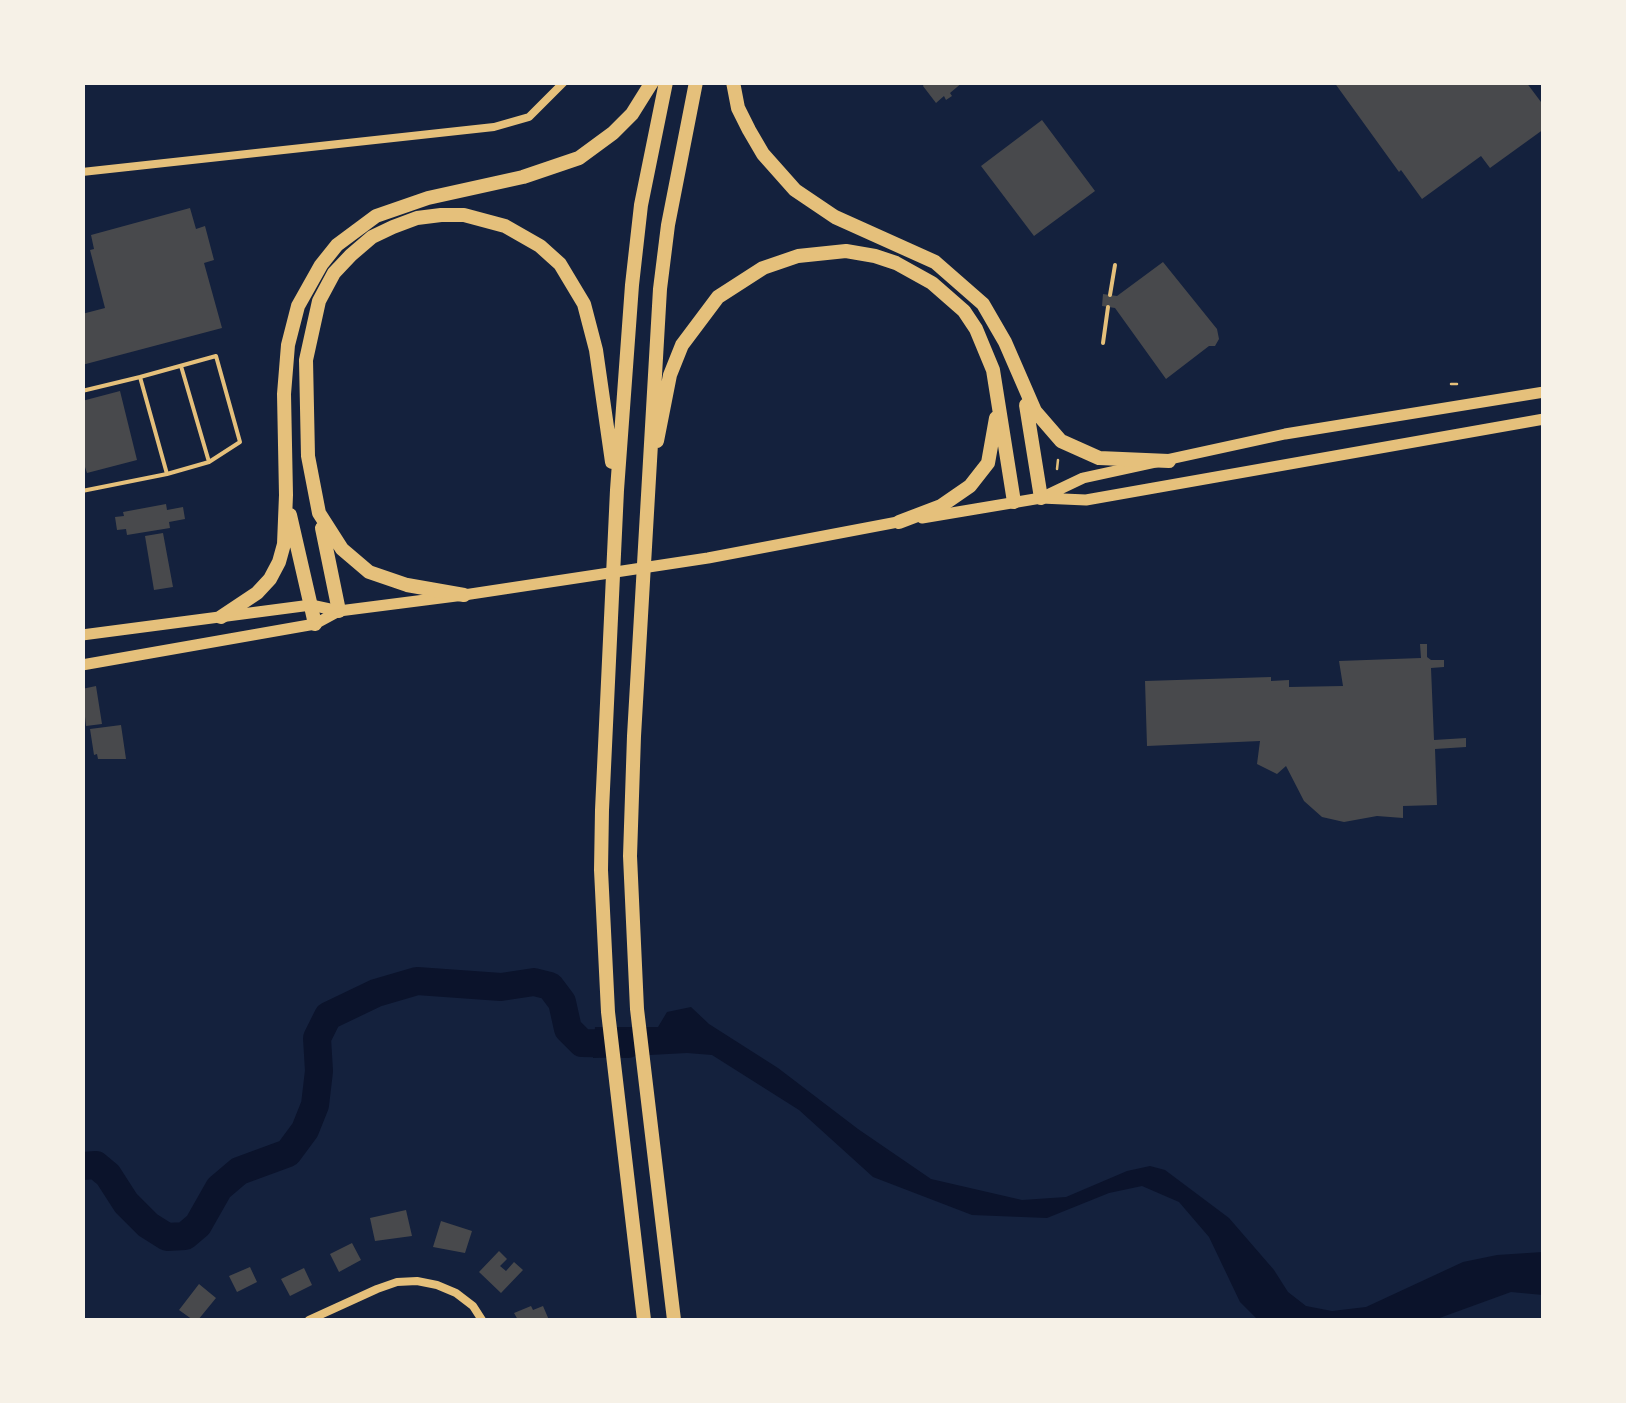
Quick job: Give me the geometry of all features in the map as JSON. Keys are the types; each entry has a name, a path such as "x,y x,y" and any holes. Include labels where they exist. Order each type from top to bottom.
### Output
{"highway":[{"path":"221,617 270,579 284,544 284,394 288,345 307,286 337,244 376,216 404,205 523,177 578,158 623,124 652,82"},
{"path":"644,1320 608,1012 602,810 617,490 641,204 666,82"},
{"path":"674,1320 637,1009 630,825 664,257 696,82"},
{"path":"733,82 738,108 749,130 782,177 835,218 904,246 952,274 982,304 1046,428 1080,452 1123,462 1169,461"},
{"path":"339,611 308,456 310,330 318,301 334,273 372,237 417,218 474,217 522,234 560,264 575,285 592,327 617,490"},
{"path":"648,486 670,375 689,332 718,298 742,279 798,256 846,251 874,256 916,272 964,310 987,351 1014,502"},
{"path":"1021,382 1041,498"},
{"path":"899,522 954,498 981,474 993,445 996,387"},
{"path":"286,495 315,624"},
{"path":"319,513 342,549 369,572 407,585 464,594"}],"main road":[{"path":"1041,498 1083,478 1285,434 1544,392"},
{"path":"82,635 311,605 339,611 555,582 1014,502 1041,498 1086,500 1544,420"},
{"path":"82,665 315,624 339,611"}],"street":[{"path":"82,172 494,127 529,117 561,90 564,82"},
{"path":"308,1320 377,1288 417,1281 438,1284 456,1293 473,1306 482,1320"}],"lane":[{"path":"1110,295 1115,265"},
{"path":"1103,343 1108,307"},
{"path":"82,391 216,356 240,442 209,462 82,491"},
{"path":"181,366 209,462"},
{"path":"140,377 167,474"}],"path":[{"path":"1056,469 1058,460"}],"water":[{"path":"691,1007 709,1024 778,1068 931,1179 1022,1200 1066,1197 1127,1171 1150,1166 1165,1170 1229,1218 1288,1292 1306,1306 1332,1311 1366,1307 1463,1262 1543,1252 1543,1295 1511,1292 1434,1320 1258,1320 1240,1302 1209,1237 1179,1202 1142,1186 1109,1193 1047,1218 972,1215 873,1177 799,1110 712,1055 593,1058 595,1027 658,1027 667,1012"}],"building":[{"path":"925,82 963,82 950,93 952,96 946,100 944,96 936,103 923,86"},
{"path":"1334,82 1526,82 1544,106 1544,129 1490,168 1481,156 1422,199"},
{"path":"1042,120 1095,191 1034,236 981,166"},
{"path":"190,208 196,229 205,226 214,260 204,263 222,328 82,365 82,314 105,308 90,250 94,249 91,235"},
{"path":"1163,262 1217,329 1219,339 1215,346 1209,346 1166,379 1115,308 1102,306 1103,294 1117,296"},
{"path":"120,391 137,460 87,473 82,468 82,401"},
{"path":"166,504 167,510 183,507 185,519 169,522 170,528 127,535 126,529 117,530 115,517 124,516 123,512"},
{"path":"163,533 173,587 154,590 145,536"},
{"path":"1420,644 1427,644 1427,657 1431,660 1444,660 1444,667 1431,668 1434,740 1466,738 1466,747 1435,749 1437,805 1403,806 1403,818 1377,816 1344,822 1322,817 1304,801 1286,766 1277,774 1257,764 1260,741 1147,746 1145,681 1271,677 1271,681 1289,680 1289,687 1343,686 1339,661 1421,658"},
{"path":"96,686 102,724 86,726 82,689"},
{"path":"121,725 126,759 98,759 90,729"},
{"path":"406,1210 412,1236 375,1241 370,1218"},
{"path":"441,1221 472,1231 465,1253 433,1247"},
{"path":"352,1243 361,1260 339,1272 330,1254"},
{"path":"499,1251 507,1259 500,1266 506,1271 514,1262 523,1270 501,1293 479,1272"},
{"path":"250,1267 257,1282 237,1292 229,1276"},
{"path":"304,1268 312,1285 290,1296 281,1279"},
{"path":"199,1284 216,1298 198,1320 193,1320 179,1310"},
{"path":"531,1306 533,1310 543,1306 549,1320 518,1320 514,1313"}],"waterway":[{"path":"82,1166 96,1165 108,1175 126,1203 148,1225 167,1237 185,1236 198,1225 219,1188 239,1171 288,1153 305,1130 315,1105 317,1038 328,1016 376,993 417,981 501,987 534,982 550,986 562,1002 568,1029 582,1043 628,1044"}]}
